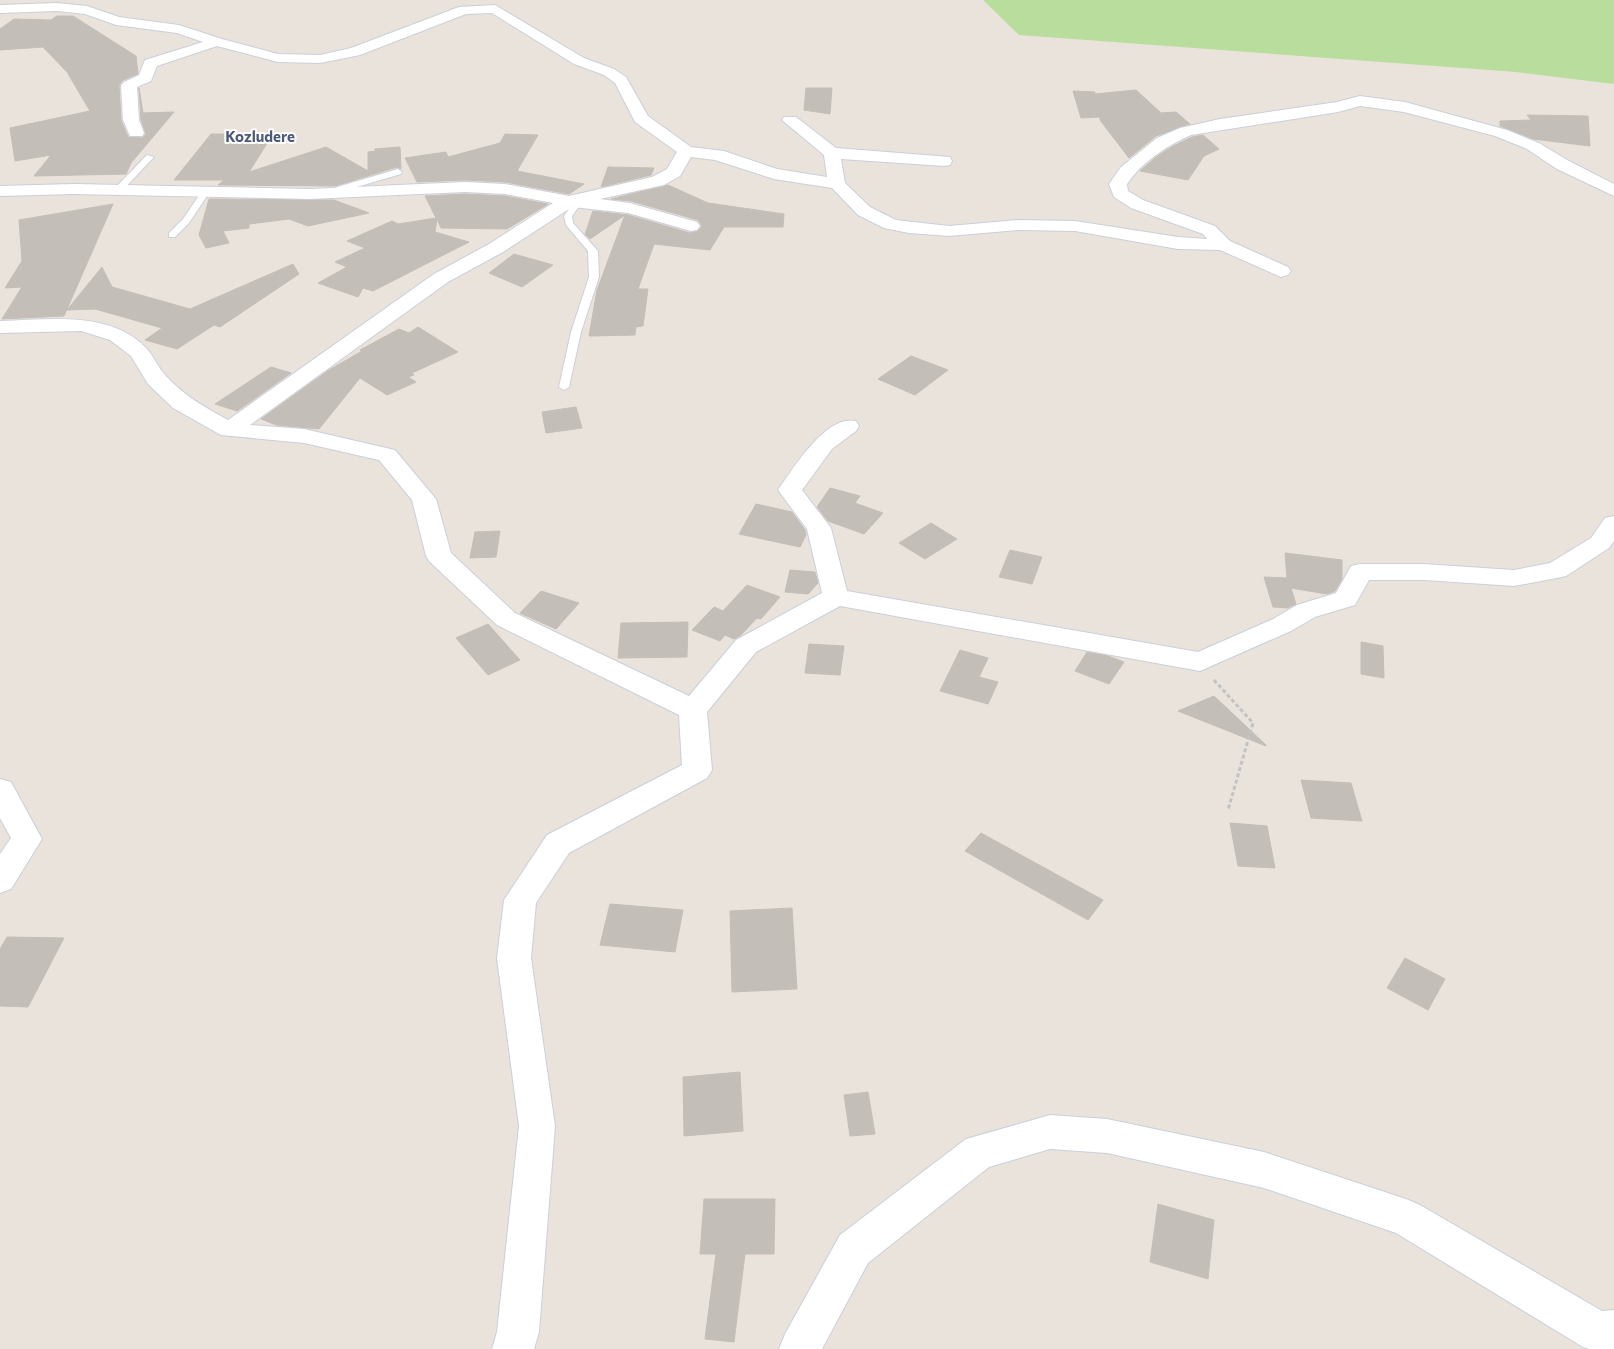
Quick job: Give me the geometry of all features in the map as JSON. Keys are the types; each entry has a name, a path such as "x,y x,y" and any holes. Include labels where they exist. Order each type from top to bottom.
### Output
{"street":[{"path":"0,9 58,7 87,10 116,21 179,29 217,42 278,58 320,59 355,52 464,10 495,9 579,61 609,72 621,80 641,119 686,151 718,155 774,174 837,184"},
{"path":"136,133 131,120 129,84 146,78 150,63 217,42"},
{"path":"1223,245 1210,230 1137,204 1120,192 1118,184 1127,171 1162,141 1186,131 1220,124 1338,107 1360,101 1405,107 1501,133 1533,146 1562,164 1614,191"},
{"path":"790,120 832,153 944,161"},
{"path":"229,430 441,278 574,202 658,181 674,172 686,151"},
{"path":"832,153 837,184 864,211 890,224 909,228 949,231 1019,226 1075,226 1178,243 1223,245 1281,271"},
{"path":"0,191 74,189 205,193 335,193 465,187 505,189 574,202 630,208 691,226"},
{"path":"0,327 83,325 117,336 139,352 156,378 181,403 229,430 304,436 387,455 424,499 439,556 506,619 693,710"},
{"path":"836,597 819,528 790,490 824,444 848,426"},
{"path":"513,1349 518,1332 537,1126 514,958 520,900 558,844 697,770 693,710 746,646 836,597 1200,662 1282,625 1306,611 1346,599 1360,572 1424,572 1514,578 1558,570 1600,544 1614,524"},
{"path":"0,790 27,839 0,880"},
{"path":"800,1349 854,1249 979,1152 1050,1132 1107,1136 1264,1170 1406,1218 1598,1332 1614,1331"}],"lane":[{"path":"117,191 150,157"},
{"path":"335,193 340,189 398,172"},
{"path":"172,235 186,221 205,193"},
{"path":"564,387 576,332 594,277 593,251 569,223 568,216 574,202"}],"path":[{"path":"1196,662 1253,723 1228,810"}],"green space":[{"path":"983,0 1614,0 1614,84 1516,72 1019,35"}],"building":[{"path":"57,16 73,16 136,56 138,74 123,80 119,85 121,120 128,137 142,138 146,134 141,120 139,88 143,113 174,112 131,163 126,174 34,176 51,155 15,161 10,128 90,111 67,72 43,47 0,50 0,29 14,19 51,20"},
{"path":"806,88 832,88 830,114 804,110"},
{"path":"1136,90 1161,113 1176,112 1190,124 1156,136 1129,158 1100,120 1100,117 1081,118 1073,91 1095,92 1095,94"},
{"path":"1527,115 1588,116 1590,146 1533,139 1500,126 1500,121 1531,120"},
{"path":"211,134 273,134 249,172 326,147 368,171 368,152 375,151 375,149 400,147 401,169 397,167 335,186 218,185 224,180 174,180"},
{"path":"505,134 538,135 517,171 584,184 569,194 505,182 465,180 417,182 405,158 446,152 448,157 500,143"},
{"path":"1203,135 1219,149 1204,156 1188,180 1140,171 1173,146 1192,137"},
{"path":"608,167 654,168 651,175 601,187"},
{"path":"668,185 708,203 784,214 783,227 724,227 710,250 654,244 638,289 648,289 643,326 636,327 635,335 589,336 597,290 625,215 590,239 585,234 593,211 628,215 690,233 698,231 702,226 698,220 631,201 611,199"},
{"path":"465,194 505,196 548,204 507,229 441,228 437,219 435,232 469,242 373,291 363,288 358,297 318,283 347,267 335,262 365,248 347,241 392,221 398,224 436,218 425,196"},
{"path":"209,199 334,200 369,213 308,226 289,219 249,224 249,228 223,231 229,243 206,248 199,235"},
{"path":"113,204 64,316 2,319 22,287 5,288 22,261 19,220"},
{"path":"514,254 553,265 522,287 489,273"},
{"path":"293,264 299,274 220,327 214,325 177,349 145,340 162,328 95,309 67,310 102,267 112,287 190,309"},
{"path":"418,327 458,352 412,373 414,375 408,377 416,382 387,395 360,378 319,429 276,425 261,419 329,370 362,351 360,350 399,329 409,333"},
{"path":"911,356 948,370 915,395 878,379"},
{"path":"271,367 291,373 237,411 215,404"},
{"path":"576,407 582,428 546,433 542,412"},
{"path":"830,488 860,496 855,503 883,513 864,534 828,521 817,507"},
{"path":"756,504 792,512 805,530 806,535 800,547 739,534"},
{"path":"931,523 957,539 925,559 899,543"},
{"path":"500,531 496,557 470,558 475,532"},
{"path":"1010,550 1042,557 1032,584 999,577"},
{"path":"1285,553 1342,560 1342,579 1335,591 1327,594 1291,588 1296,604 1288,608 1273,607 1264,577 1287,578"},
{"path":"790,570 815,572 818,583 808,594 785,592"},
{"path":"747,585 780,597 761,619 757,618 741,635 734,639 725,635 720,641 692,630 714,607 723,611"},
{"path":"541,591 579,603 556,629 520,613"},
{"path":"688,622 687,657 618,658 621,623"},
{"path":"488,624 520,660 488,675 456,638"},
{"path":"1361,642 1383,646 1384,678 1361,674"},
{"path":"809,644 844,646 840,675 805,673"},
{"path":"960,650 988,658 979,677 998,682 988,704 940,691"},
{"path":"1087,652 1108,656 1124,662 1109,684 1075,671"},
{"path":"1214,696 1266,745 1266,746 1178,711"},
{"path":"1301,780 1351,783 1362,821 1311,818"},
{"path":"1230,823 1267,826 1275,868 1238,866"},
{"path":"981,833 1103,900 1088,920 965,851"},
{"path":"610,904 683,910 675,952 600,945"},
{"path":"792,908 797,989 732,992 730,911"},
{"path":"7,937 64,938 28,1007 0,1006 0,949"},
{"path":"1405,958 1445,979 1428,1010 1387,988"},
{"path":"740,1072 743,1131 684,1136 683,1077"},
{"path":"868,1092 875,1134 850,1136 844,1095"},
{"path":"704,1199 775,1199 774,1254 745,1254 734,1342 705,1339 716,1254 700,1254"},
{"path":"1158,1204 1214,1220 1208,1279 1150,1262"}],"district":[{"name":"Kozludere","path":"260,136"}]}
